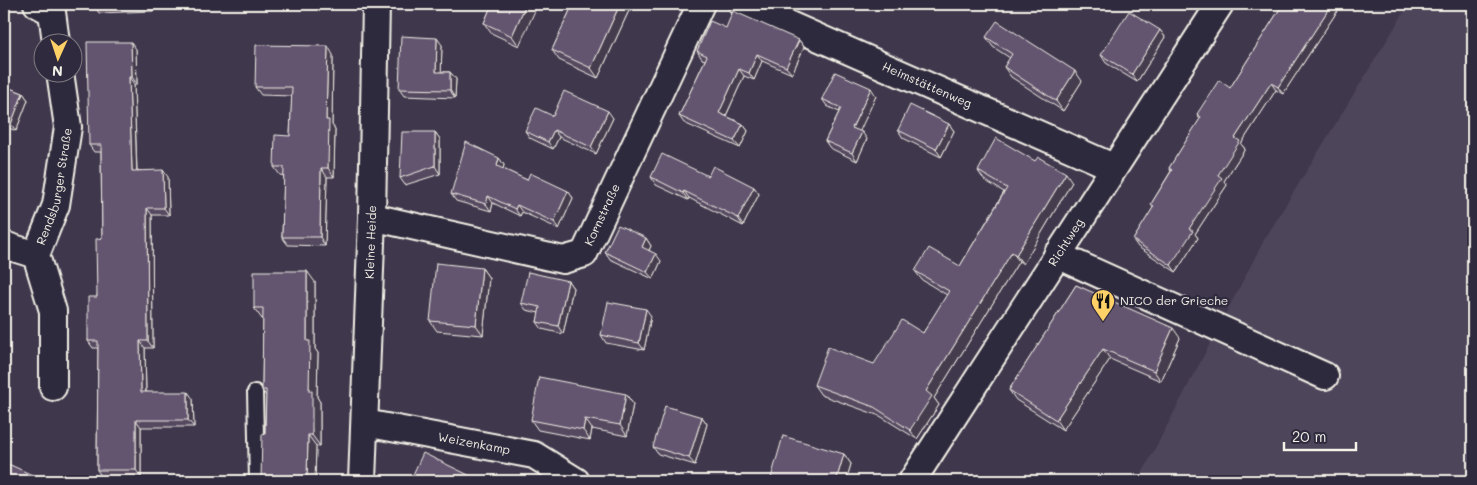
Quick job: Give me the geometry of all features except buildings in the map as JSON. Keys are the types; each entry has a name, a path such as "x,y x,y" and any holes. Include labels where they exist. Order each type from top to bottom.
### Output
{"street":[{"path":"37,4 52,12 55,32"},
{"name":"Kleine Heide","path":"362,481 372,217 376,4"},
{"name":"Kornstraße","path":"372,217 563,260 584,254 701,4"},
{"name":"Heimstättenweg","path":"742,4 1113,167"},
{"name":"Richtweg","path":"912,481 1220,4"},
{"name":"Rendsburger Straße","path":"53,387 53,311 36,255 56,205 68,127 61,82"},
{"path":"4,245 36,255"},
{"path":"1057,255 1325,376"},
{"name":"Weizenkamp","path":"365,423 534,455 576,481"}],"lane":[{"path":"255,392 256,481"}],"shaded area":[{"path":"1409,4 1473,4 1473,481 1138,481 1264,240"}],"place":[{"name":"NICO der Grieche","path":"1103,322"}]}
